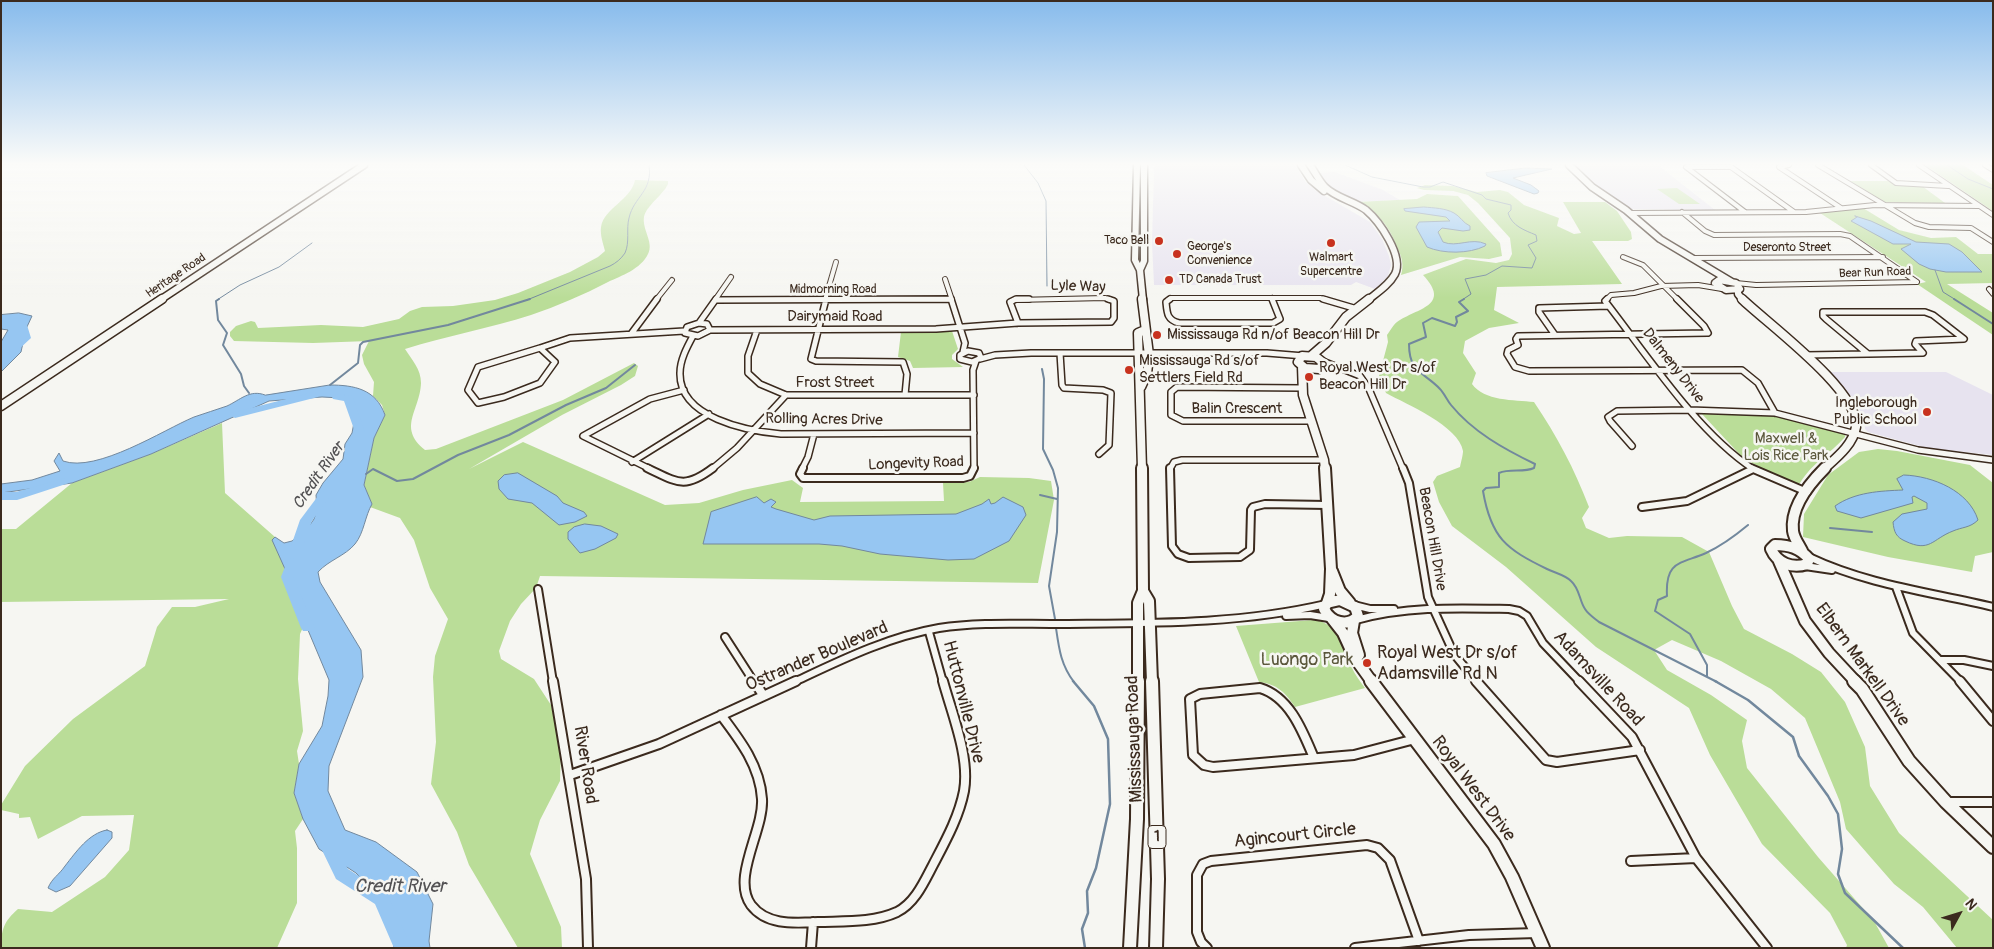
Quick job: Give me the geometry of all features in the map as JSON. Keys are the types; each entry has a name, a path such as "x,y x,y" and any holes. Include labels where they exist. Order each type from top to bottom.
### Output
{"street":[{"name":"Heritage Road","path":"1,406 297,209"},
{"name":"Mississauga Road","path":"1136,209 1136,260 1140,270 1145,330 1148,334 1148,375 1141,387"},
{"name":"Mississauga Road","path":"1140,270 1144,261 1144,209"},
{"path":"1360,209 1367,213"},
{"path":"1304,378 1301,374 1301,365 1298,360 1309,356 1326,343 1343,321 1388,284 1396,272 1397,264 1384,230 1363,209"},
{"path":"1626,209 1660,239 1736,286 1743,300 1836,385 1852,407 1855,433 1848,447 1819,473 1792,519 1793,531 1804,560"},
{"path":"1741,209 1745,212"},
{"path":"1790,209 1794,212"},
{"path":"1630,212 1794,212 1826,209"},
{"path":"1891,209 1918,224 1929,227 1971,228 1993,242"},
{"name":"Bear Run Road","path":"1682,212 1705,231 1714,235 1844,235 1853,238 1913,278 1917,283 1736,286"},
{"path":"1623,257 1643,265 1704,326 1708,333 1518,336 1516,339 1518,345 1508,350 1507,354 1515,367 1524,371 1742,370 1753,376 1760,384 1775,413"},
{"name":"Deseronto Street","path":"1692,258 1882,258"},
{"path":"836,262 810,356 813,360 902,362 905,365 907,376 905,395"},
{"path":"1711,270 1716,285 1743,300"},
{"path":"699,323 731,277"},
{"path":"945,279 964,343 963,352 959,358 974,370"},
{"path":"631,334 645,312 672,280"},
{"path":"1698,285 1716,281 1736,286"},
{"path":"1608,306 1604,301 1611,295 1634,293 1664,286 1698,285 1724,289 1736,286"},
{"path":"1989,289 1993,294"},
{"name":"Lyle Way","path":"960,327 1018,323 1111,322 1114,318 1114,301 1105,298 1016,299 1010,302 1018,323"},
{"path":"1272,298 1280,319 1273,322 1179,323 1171,321 1167,316 1166,302 1171,298 1272,298 1323,298 1357,309"},
{"name":"Midmorning Road","path":"716,300 951,299"},
{"path":"1555,335 1539,312 1539,308 1608,306"},
{"name":"Dalmeny Drive","path":"1608,306 1632,334 1690,410 1730,453 1753,469 1807,492"},
{"path":"1803,355 1869,355 1919,354 1923,352 1915,344 1916,341 1958,341 1963,338 1933,315 1925,312 1823,312 1823,316 1826,319 1869,355"},
{"path":"539,347 555,362 540,383 478,403 468,390 478,367 539,347 570,338 684,331 690,325 699,323 707,324 710,330 702,335 693,336 686,334 684,331"},
{"name":"Dairymaid Road","path":"710,330 960,327"},
{"name":"Frost Street","path":"757,330 746,361 748,373 760,386 786,395 974,395"},
{"name":"Mississauga Road","path":"1145,330 1138,333 1138,374 1141,387 1143,591 1138,603 1144,622 1154,727 1158,879 1156,948"},
{"path":"693,336 681,365 680,375 684,390 650,399 583,436 584,438 679,483 690,483 734,453 786,395"},
{"path":"964,343 978,358"},
{"path":"1144,622 1212,620 1274,615 1310,615 1341,623 1355,621 1358,613 1340,591 1331,569 1324,460 1302,388 1304,378 1311,371 1324,366 1326,343"},
{"path":"963,352 973,351"},
{"path":"966,362 995,355 1060,353 1272,353 1309,356 1324,361"},
{"path":"1060,353 1062,385 1064,388 1103,390 1110,394 1109,445 1099,454"},
{"path":"1272,353 1289,358 1301,365 1317,369 1350,372"},
{"name":"Longevity Road","path":"814,434 808,457 800,474 803,478 967,478 973,474 974,370 978,358"},
{"name":"Beacon Hill Drive","path":"1324,361 1360,376 1366,383 1409,483 1424,582 1433,608 1454,654 1462,665 1546,760 1557,762 1640,750"},
{"name":"Balin Crescent","path":"1302,388 1178,387 1171,392 1171,415 1183,421 1311,421"},
{"name":"Rolling Acres Drive","path":"684,390 695,405 709,414 731,425 754,431 814,434 974,433"},
{"path":"1632,446 1613,426 1608,417 1610,414 1617,411 1690,410 1775,413 1924,451 1993,460"},
{"path":"632,462 709,414"},
{"path":"1324,460 1182,460 1174,462 1170,466 1172,546 1178,554 1189,558 1240,557 1250,550 1251,510 1253,507 1265,504 1327,505"},
{"path":"1642,507 1687,501 1753,469"},
{"path":"1775,545 1785,541 1793,531"},
{"path":"1775,545 1786,545 1804,560 1896,587 1993,607"},
{"name":"Elbern Markell Drive","path":"1775,545 1772,547 1772,553 1778,559 1805,621 1829,653 1862,688 1908,760 1946,802 1993,847"},
{"path":"1778,559 1787,564 1804,560"},
{"path":"1791,588 1794,572 1804,560"},
{"path":"1331,569 1329,576 1332,591 1326,603 1325,613 1331,619"},
{"path":"1896,587 1909,626 1919,640 1956,676 1993,721"},
{"name":"River Road","path":"538,589 586,879 588,948"},
{"path":"1274,615 1340,600 1351,604"},
{"name":"Adamsville Road","path":"1351,604 1370,609 1509,609 1523,613 1529,619 1543,643 1622,725 1640,750 1696,858 1768,948"},
{"name":"Adamsville Road","path":"1355,621 1396,610"},
{"name":"Royal West Drive","path":"1331,619 1343,633 1354,657 1372,682 1494,844 1512,877 1543,948"},
{"name":"Royal West Drive","path":"1355,621 1352,633 1360,656 1358,660"},
{"name":"Mississauga Road","path":"1130,948 1144,622"},
{"name":"Ostrander Boulevard","path":"570,775 658,744 863,650 898,638 947,627 1006,624 1144,622"},
{"name":"Huttonville Drive","path":"721,715 745,747 758,770 763,800 744,886 749,904 763,917 782,923 880,918 906,906 918,892 955,818 964,793 965,771 963,754 928,632"},
{"path":"725,637 763,695"},
{"path":"1940,660 1964,660 1993,666"},
{"path":"1314,758 1302,731 1281,699 1269,690 1260,688 1200,694 1190,699 1193,755 1204,765 1213,767 1314,758 1361,753 1414,739"},
{"path":"1946,802 1993,802"},
{"name":"Agincourt Circle","path":"1207,948 1201,942 1197,932 1197,875 1203,864 1211,861 1367,846 1378,848 1390,860 1419,941"},
{"path":"1631,861 1696,858"},
{"path":"811,948 813,922"},
{"path":"1354,948 1469,935 1537,933"}],"shaded area":[{"path":"1153,209 1348,209 1370,222 1382,239 1391,265 1388,276 1375,289 1356,282 1351,285 1154,285"},
{"path":"1655,209 1714,209 1715,210"},
{"name":"Ingleborough Public School","path":"1828,372 1946,372 1993,395 1993,455 1927,448 1868,432 1865,429 1864,420 1856,401"}],"green space":[{"path":"612,209 648,209 645,213 644,222 650,245 645,259 636,268 580,296 531,315 405,349 416,365 421,378 420,393 411,426 412,434 425,450 436,449 563,400 634,363 638,366 635,376 621,385 562,415 469,469 523,442 665,505 699,503 743,490 792,480 803,488 800,502 944,501 943,483 969,482 980,477 1029,478 1051,481 1054,500 1038,583 540,576 536,588 521,604 510,621 499,651 501,659 534,679 551,705 561,749 560,781 540,820 530,854 561,927 562,948 518,948 469,865 457,832 431,784 436,742 433,677 435,656 448,619 430,588 414,540 400,518 370,507 372,504 364,485 374,438 385,415 382,405 373,396 374,382 364,364 362,355 369,341 313,343 234,341 230,336 230,332 236,326 251,321 255,322 258,328 321,325 363,327 399,319 410,311 422,307 453,306 495,300 518,293 570,272 598,257 605,251 601,227 607,214"},
{"path":"1369,209 1470,209 1500,243 1502,256 1489,259 1460,257 1401,275 1401,259 1391,233"},
{"path":"1484,209 1536,209 1559,218 1557,226 1574,234 1581,233 1567,209 1615,209 1631,232 1632,239 1628,241 1592,241 1622,284 1497,287 1494,310 1519,323 1489,328 1465,341 1463,353 1476,373 1472,384 1477,390 1492,397 1534,402 1565,453 1589,507 1582,518 1586,528 1609,538 1627,536 1682,537 1709,552 1744,629 1792,654 1821,672 1845,702 1865,747 1870,786 1899,833 1993,920 1993,948 1957,948 1923,907 1894,884 1846,829 1840,802 1805,718 1771,689 1721,661 1672,640 1654,650 1667,670 1711,695 1747,720 1742,741 1747,768 1818,857 1874,921 1889,948 1846,948 1847,945 1830,913 1762,844 1710,755 1689,708 1596,647 1506,567 1452,526 1439,502 1433,482 1437,476 1460,467 1463,451 1452,433 1442,425 1386,393 1379,376 1388,342 1387,335 1397,322 1422,309 1433,300 1434,293 1431,285 1423,275 1466,259 1496,263 1509,260 1512,254 1510,238"},
{"path":"1865,209 1899,230 1931,238 1956,237 1978,254 1993,254 1993,283 1947,284 1993,313 1993,335 1917,284 1926,282 1820,213"},
{"path":"952,331 958,349 952,355 952,359 963,367 913,368 910,361 898,357 901,332"},
{"name":"Maxwell & Lois Rice Park","path":"1701,413 1776,416 1806,422 1845,434 1845,437 1810,469 1800,483 1797,484 1774,475 1743,458"},
{"path":"222,423 225,493 275,537 273,540 294,589 305,623 300,634 298,679 303,731 297,751 299,764 294,793 303,819 295,831 297,848 297,903 277,948 1,948 4,926 18,909 52,912 105,877 129,850 134,815 82,816 38,839 30,817 19,818 19,814 1,810 1,805 25,766 73,719 145,666 157,627 172,607 195,607 229,599 1,602 1,529 16,529 72,483 151,454"},
{"path":"1878,449 1970,465 1993,483 1993,552 1975,556 1972,572 1888,557 1803,537 1804,514 1828,475 1859,452"},
{"name":"Luongo Park","path":"1313,620 1322,622 1334,631 1343,645 1353,671 1365,688 1295,707 1288,697 1276,687 1259,682 1236,626"}],"water":[{"path":"1404,209 1451,211 1470,226 1470,230 1442,228 1438,232 1443,242 1448,244 1480,242 1486,244 1479,249 1456,252 1441,251 1427,247 1416,227 1419,222 1450,221 1446,217 1405,211"},
{"path":"1855,216 1871,221 1916,242 1949,244 1962,252 1982,272 1946,272 1930,269 1919,264 1901,249 1911,244 1893,244 1851,221 1857,217"},
{"path":"19,313 32,316 26,329 21,352 1,372 1,342 8,330 1,329 1,315"},
{"name":"Credit River","path":"330,385 347,386 363,390 376,399 385,415 374,438 364,485 372,504 360,535 351,548 318,572 320,582 361,650 363,677 329,766 328,791 345,830 376,842 417,872 433,904 430,948 394,948 389,907 356,873 319,849 303,819 294,793 299,764 322,726 329,680 305,623 294,589 272,540 275,537 284,543 292,541 307,529 314,519 317,510 316,495 323,483 343,459 345,444 352,433 356,412 348,402 341,398 322,397 269,401 151,454 72,483 1,493 1,484 32,480 60,471 54,461 59,453 63,461 77,463 93,461 130,448 194,417 227,406 250,394 265,395"},
{"path":"518,473 557,496 563,503 584,512 587,516 575,522 559,525 532,503 508,499 499,489 498,481 504,475"},
{"path":"1904,475 1927,478 1958,493 1967,501 1978,520 1969,526 1946,534 1930,544 1920,546 1899,538 1893,522 1902,514 1927,509 1927,503 1914,496 1912,497 1913,503 1861,518 1837,511 1835,506 1859,495 1903,490 1897,479"},
{"path":"757,497 764,503 771,499 776,502 771,507 814,520 830,516 956,514 982,504 989,499 991,504 995,503 1003,497 1023,507 1026,515 1009,541 974,559 948,560 880,554 842,546 819,544 703,544 711,512"},
{"path":"585,524 601,526 618,534 616,538 595,549 580,553 568,539 568,532 574,527"},
{"path":"107,830 112,832 112,838 70,886 56,892 48,888 83,844 94,835"}],"waterway":[{"path":"528,300 610,266 622,257 627,244 629,218 632,209"},
{"path":"1046,209 1047,286"},
{"path":"1462,300 1471,294 1465,279 1486,275 1502,266 1532,268 1536,258 1528,245 1537,241 1536,235 1519,227 1512,221 1508,213 1511,209"},
{"path":"217,300 240,285 279,267 312,243"},
{"path":"1935,270 1943,292 1956,300"},
{"path":"219,299 216,301 218,320 227,333 223,345 241,374 244,386 249,393"},
{"path":"1464,299 1459,302 1468,311 1456,317 1457,322 1455,326 1432,318 1423,323 1426,337 1409,344 1410,354 1412,361 1419,371 1440,389 1451,405 1469,424 1501,446 1535,464 1534,468 1499,473 1499,487 1486,488 1483,491 1486,507 1496,531 1511,548 1521,555 1571,581 1576,587 1585,609 1599,622 1717,682"},
{"path":"1954,299 1993,324"},
{"path":"330,385 358,363 360,345 363,342 448,325 528,300"},
{"name":"Credit River","path":"1,321 14,321 24,327 26,338 1,361"},
{"path":"366,474 373,469 397,481 413,479 458,455 509,435 566,405 606,388 635,365"},
{"path":"1042,369 1044,379 1043,449 1053,470 1058,488 1057,532 1049,586 1055,619"},
{"name":"Credit River","path":"235,415 314,395"},
{"name":"Credit River","path":"337,397 348,398 360,432"},
{"name":"Credit River","path":"1,496 17,496 65,481"},
{"name":"Credit River","path":"297,546 306,520 325,495"},
{"path":"1040,495 1057,499"},
{"path":"1707,676 1707,665 1690,634 1655,611 1658,600 1667,596 1669,576 1676,565 1717,547 1748,525"},
{"path":"1830,528 1872,532"},
{"name":"Credit River","path":"292,562 287,577 308,628"},
{"path":"1056,628 1063,663 1074,682"},
{"path":"1073,681 1094,706 1108,739 1110,804 1096,868 1087,891 1088,913 1082,929 1085,948"},
{"path":"1715,681 1748,700 1793,737 1799,756 1828,796 1838,814 1842,849 1838,874 1845,893 1903,948"},
{"name":"Credit River","path":"328,846 342,874 381,899 403,948"}],"place":[{"name":"Taco Bell","path":"1159,241"},
{"name":"Walmart Supercentre","path":"1331,243"},
{"name":"George's Convenience","path":"1177,254"},
{"name":"TD Canada Trust","path":"1169,280"},
{"name":"Mississauga Rd n/of Beacon Hill Dr","path":"1157,335"},
{"name":"Mississauga Rd s/of Settlers Field Rd","path":"1129,370"},
{"name":"Royal West Dr s/of Beacon Hill Dr","path":"1309,377"},
{"name":"Ingleborough Public School","path":"1927,412"},
{"name":"Royal West Dr s/of Adamsville Rd N","path":"1367,663"}]}
